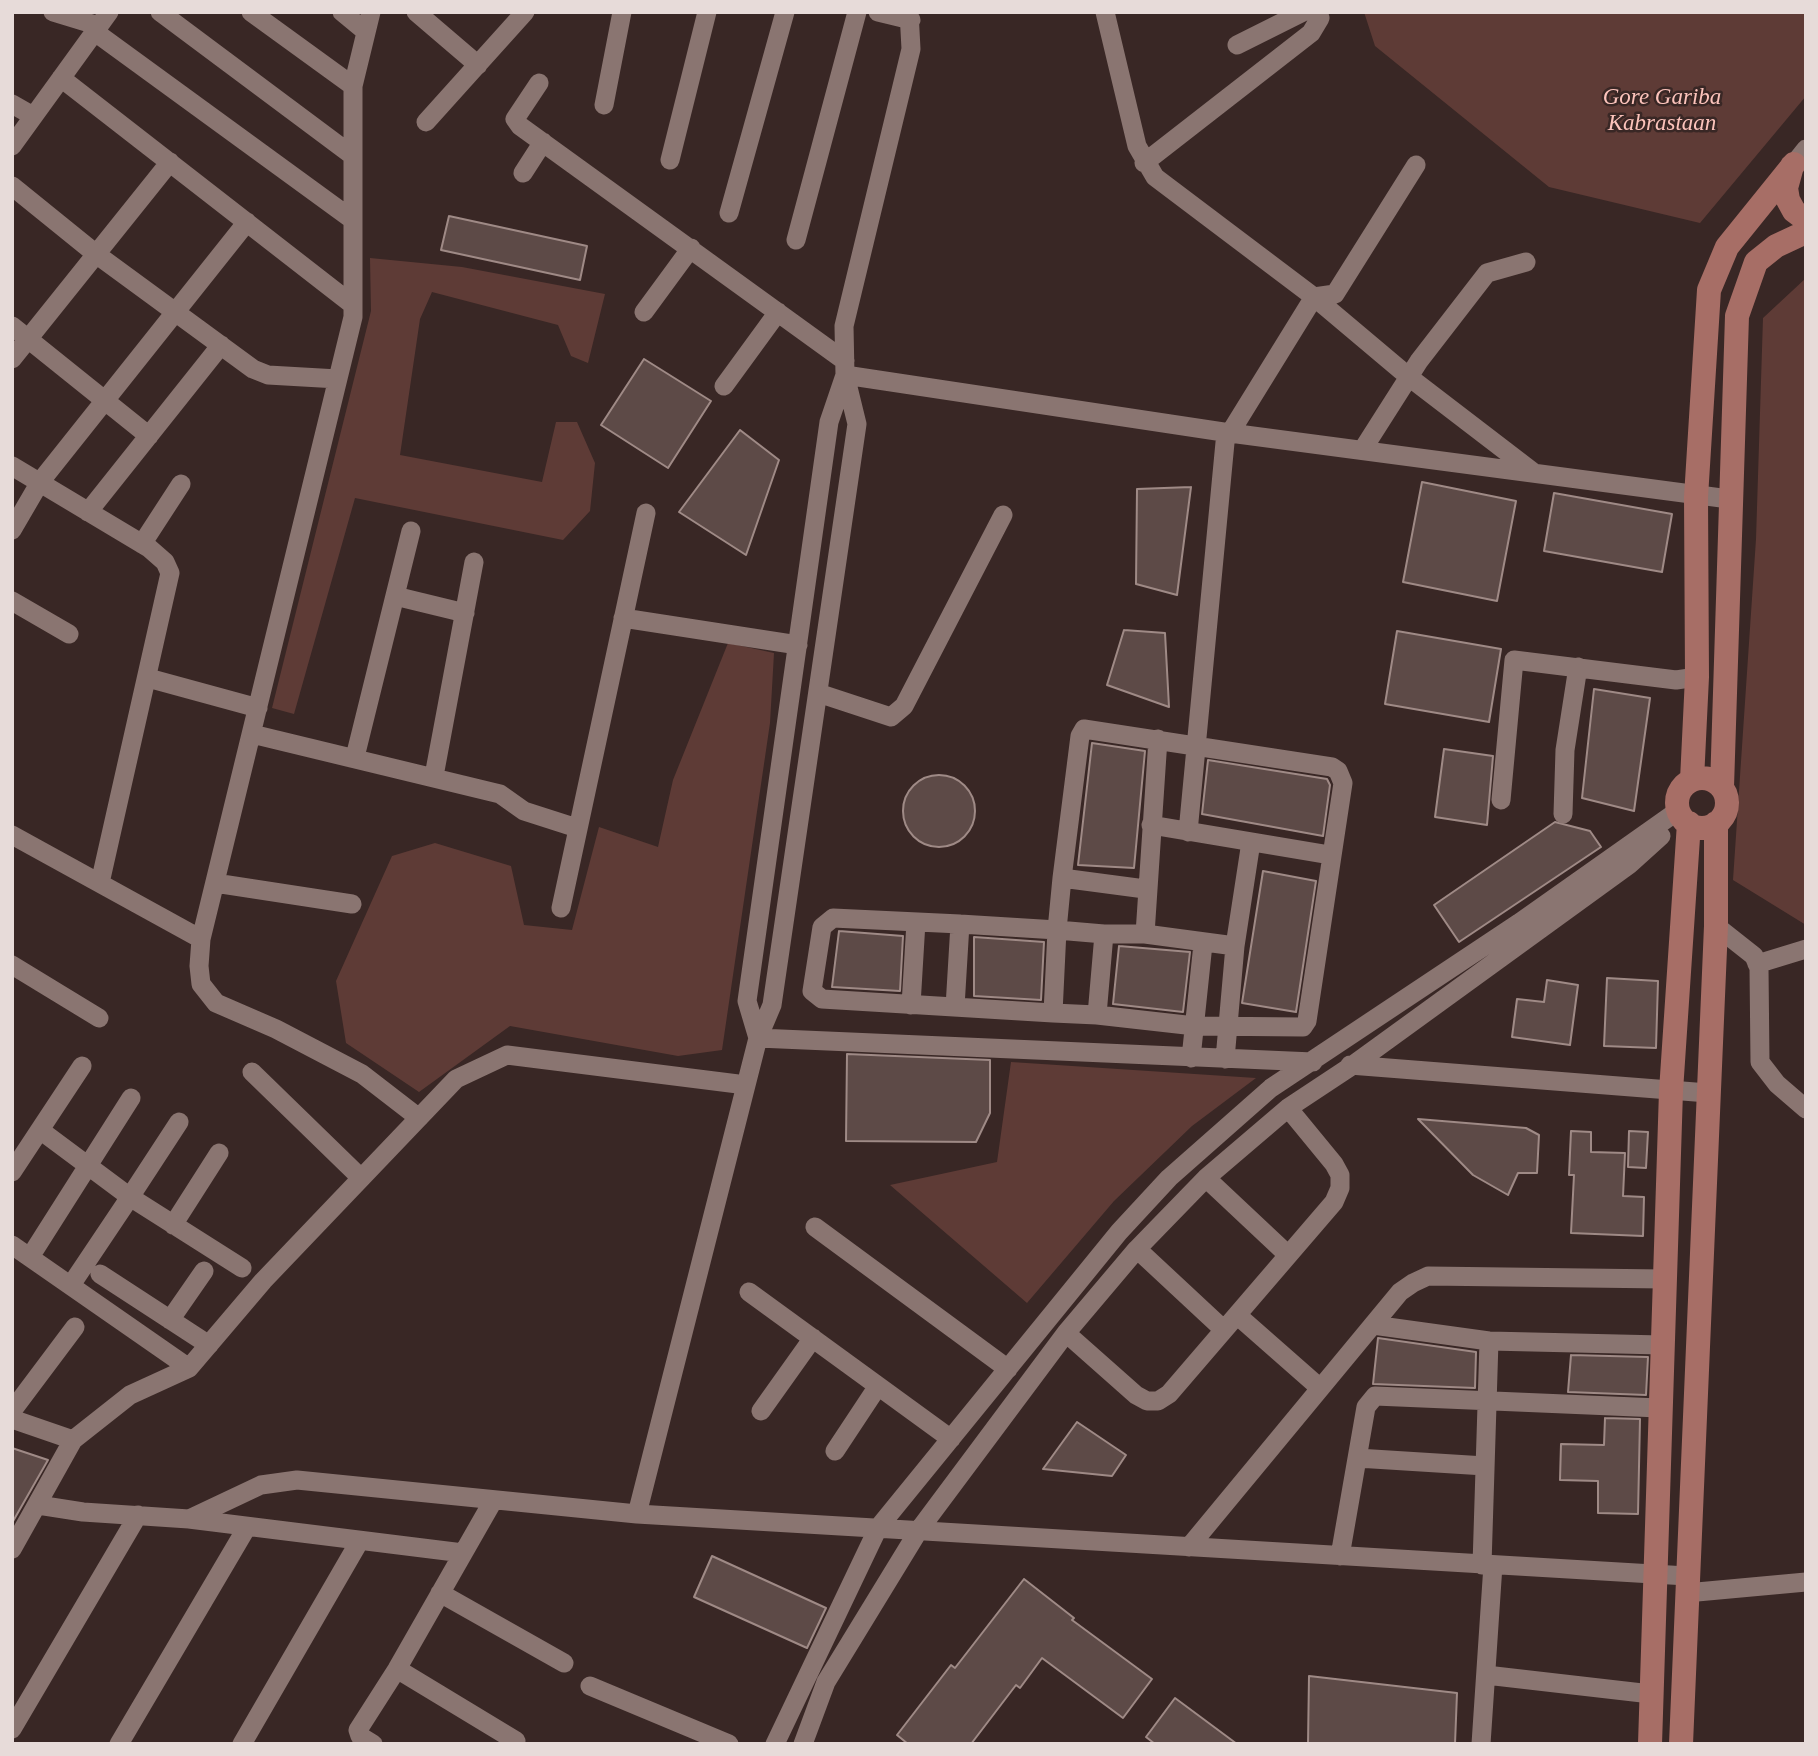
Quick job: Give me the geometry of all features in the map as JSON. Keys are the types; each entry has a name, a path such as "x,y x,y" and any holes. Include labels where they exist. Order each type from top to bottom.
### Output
{"main road":[{"path":"1802,156 1786,188 1794,211 1806,220"},
{"path":"1692,780 1697,677 1696,497 1709,290 1727,247 1802,156"},
{"path":"1684,817 1700,827 1716,823 1722,818 1727,803 1722,788 1729,499 1737,316 1743,292 1756,261 1776,246 1806,232"},
{"path":"1650,1744 1659,1408 1684,817 1681,790 1692,780 1709,779 1722,788"},
{"path":"1681,1744 1716,926 1716,823"}],"street":[{"path":"53,12 101,23 353,220"},
{"path":"160,12 353,156"},
{"path":"251,12 353,86"},
{"path":"342,12 368,21 353,86 353,305 338,379 201,939 201,984 216,1003 276,1029 362,1074 419,1118"},
{"path":"416,12 478,65"},
{"path":"426,122 525,12"},
{"path":"604,105 622,12"},
{"path":"670,160 707,12"},
{"path":"729,213 785,12"},
{"path":"796,240 857,12"},
{"path":"637,1514 758,1038 772,1005 857,424 845,368 844,326 911,49 910,16 878,12"},
{"path":"1105,12 1137,146 1144,163 1155,177 1314,297 1409,377 1536,474"},
{"path":"1237,46 1304,12"},
{"path":"1144,163 1311,33 1320,18 1318,12"},
{"path":"12,146 101,23"},
{"path":"61,78 353,305"},
{"path":"539,83 515,119 778,313 845,368 1228,432 1696,497 1729,499"},
{"path":"12,104 33,116"},
{"path":"523,173 543,142"},
{"path":"12,359 170,162"},
{"path":"1188,832 1228,432 1314,297 1335,294 1416,165"},
{"path":"12,186 96,254 253,369 268,375 338,379"},
{"path":"12,530 40,482 247,222"},
{"path":"644,312 691,248"},
{"path":"1363,449 1443,328 1487,273 1526,262"},
{"path":"724,386 778,313"},
{"path":"12,326 149,436"},
{"path":"88,512 220,345"},
{"path":"758,1038 747,1001 829,422 845,368"},
{"path":"12,466 142,544 165,562 170,573 100,883"},
{"path":"142,544 181,484"},
{"path":"561,908 646,513"},
{"path":"818,693 891,717 904,706 1003,515"},
{"path":"355,757 411,531"},
{"path":"434,776 474,562"},
{"path":"395,596 464,612"},
{"path":"12,601 69,634"},
{"path":"623,618 798,645"},
{"path":"1501,800 1514,660 1676,680 1697,677"},
{"path":"1563,814 1565,750 1578,667"},
{"path":"148,678 258,708"},
{"path":"1053,1013 1057,930 1062,878 1082,731 1088,728 1332,767 1338,771 1343,783 1306,1024 1298,1027 1195,1026 1097,1015 1053,1013 822,999 812,991 819,936 826,922 833,918 960,924 1057,930 1104,934 1145,934 1203,944 1235,946"},
{"path":"251,734 500,794 524,811 578,828"},
{"path":"1145,934 1145,890 1158,739"},
{"path":"775,1744 878,1528 1119,1232 1169,1178 1271,1088 1684,817"},
{"path":"803,1744 826,1682 919,1530 1066,1333 1138,1249 1206,1178 1288,1108 1353,1065 1630,864 1684,817"},
{"path":"1151,825 1330,855"},
{"path":"12,835 201,939"},
{"path":"1225,1059 1235,946 1251,842"},
{"path":"1062,878 1145,890"},
{"path":"215,883 352,904"},
{"path":"912,1004 916,922"},
{"path":"955,1007 960,924"},
{"path":"1716,926 1743,946 1757,964 1760,1062 1777,1084 1806,1109"},
{"path":"1097,1015 1104,934"},
{"path":"1191,1058 1203,944"},
{"path":"1757,964 1806,949"},
{"path":"12,965 99,1018"},
{"path":"758,1038 1313,1062 1708,1093"},
{"path":"12,1549 73,1440 130,1395 189,1368 263,1281 456,1079 507,1055 746,1084"},
{"path":"12,1172 82,1066"},
{"path":"252,1072 362,1178"},
{"path":"30,1257 131,1098"},
{"path":"1066,1333 1136,1395 1147,1401 1158,1401 1169,1394 1334,1202 1340,1188 1340,1175 1334,1164 1288,1108"},
{"path":"71,1285 179,1122"},
{"path":"40,1130 130,1197 242,1268"},
{"path":"173,1225 219,1153"},
{"path":"1206,1178 1288,1255"},
{"path":"815,1227 1008,1369"},
{"path":"12,1245 189,1368"},
{"path":"1138,1249 1230,1322 1320,1388"},
{"path":"170,1320 204,1271"},
{"path":"100,1274 209,1345"},
{"path":"1189,1547 1400,1292 1429,1276 1664,1279"},
{"path":"749,1292 951,1439"},
{"path":"1373,1325 1489,1341 1662,1345"},
{"path":"12,1411 75,1327"},
{"path":"761,1411 813,1338"},
{"path":"1481,1744 1486,1675 1488,1565 1485,1466 1489,1341"},
{"path":"835,1451 878,1386"},
{"path":"1340,1556 1366,1407 1375,1396 1659,1408"},
{"path":"12,1419 73,1440"},
{"path":"1357,1458 1485,1466"},
{"path":"189,1519 261,1485 297,1480 390,1487 493,1501 637,1514 1653,1575 1686,1585 1806,1583"},
{"path":"373,1744 360,1736 358,1730 397,1669 493,1501"},
{"path":"38,1505 189,1519 463,1553"},
{"path":"12,1729 138,1516"},
{"path":"119,1744 247,1527"},
{"path":"242,1744 359,1542"},
{"path":"440,1593 564,1663"},
{"path":"397,1669 516,1741"},
{"path":"1486,1675 1650,1694"},
{"path":"590,1686 729,1744"}],"green space":[{"name":"Gore Gariba Kabrastaan","path":"1364,12 1806,12 1806,96 1700,223 1549,187 1375,46"},
{"path":"370,258 462,267 605,294 588,363 571,356 558,325 432,292 420,319 400,455 542,482 556,422 577,422 595,463 590,511 563,540 355,498 294,714 272,708 371,311"},
{"path":"1806,278 1806,925 1733,880 1756,539 1763,318"},
{"path":"728,643 774,653 770,723 722,1050 678,1056 510,1026 419,1092 346,1043 336,981 392,856 435,843 511,866 524,925 572,930 599,827 658,847 673,780"},
{"path":"1011,1062 1256,1078 1192,1126 1114,1201 1027,1303 890,1185 997,1162"}],"building":[{"path":"449,216 587,246 580,280 441,250"},
{"path":"644,359 711,401 668,468 601,425"},
{"path":"740,430 779,460 746,555 679,512"},
{"path":"1422,482 1516,501 1497,601 1403,582"},
{"path":"1191,487 1177,595 1136,584 1137,489"},
{"path":"1554,493 1672,514 1662,572 1544,551"},
{"path":"1124,630 1165,633 1169,707 1107,685"},
{"path":"1397,631 1501,649 1489,722 1385,704"},
{"path":"1594,689 1650,698 1634,811 1582,798"},
{"path":"1092,743 1145,751 1134,868 1078,865"},
{"path":"1444,749 1493,756 1487,825 1435,817"},
{"path":"1208,760 1327,779 1330,785 1323,836 1202,814"},
{"path":"939,775 959,781 969,791 975,811 969,831 959,841 939,847 919,841 909,831 903,811 909,791 919,781"},
{"path":"1555,822 1590,831 1601,847 1459,942 1434,905"},
{"path":"1263,871 1316,881 1296,1012 1242,1003"},
{"path":"839,931 903,936 900,991 832,987"},
{"path":"974,937 1044,942 1041,1000 974,996"},
{"path":"1119,946 1190,952 1183,1012 1113,1004"},
{"path":"1607,978 1658,981 1656,1048 1604,1046"},
{"path":"1547,980 1578,985 1570,1045 1512,1037 1517,999 1544,1002"},
{"path":"847,1054 990,1060 990,1113 976,1142 846,1141"},
{"path":"1418,1119 1526,1128 1539,1135 1537,1173 1518,1173 1508,1195 1473,1175"},
{"path":"1571,1131 1591,1132 1591,1152 1625,1153 1623,1196 1644,1197 1643,1236 1571,1233 1574,1175 1569,1175"},
{"path":"1629,1131 1648,1132 1646,1168 1628,1167"},
{"path":"1378,1338 1476,1352 1475,1388 1373,1384"},
{"path":"1571,1355 1648,1357 1646,1395 1568,1392"},
{"path":"1605,1418 1640,1419 1638,1514 1598,1513 1598,1481 1560,1480 1561,1444 1604,1445"},
{"path":"1077,1422 1126,1455 1112,1476 1043,1469"},
{"path":"12,1448 48,1460 12,1523"},
{"path":"712,1556 826,1608 807,1648 694,1597"},
{"path":"1024,1579 1074,1618 1072,1620 1152,1679 1123,1718 1042,1658 1020,1688 1016,1685 971,1744 908,1744 897,1735 951,1665 955,1668"},
{"path":"1309,1676 1457,1693 1455,1744 1308,1744"},
{"path":"1175,1698 1237,1744 1155,1744 1146,1737"}]}
